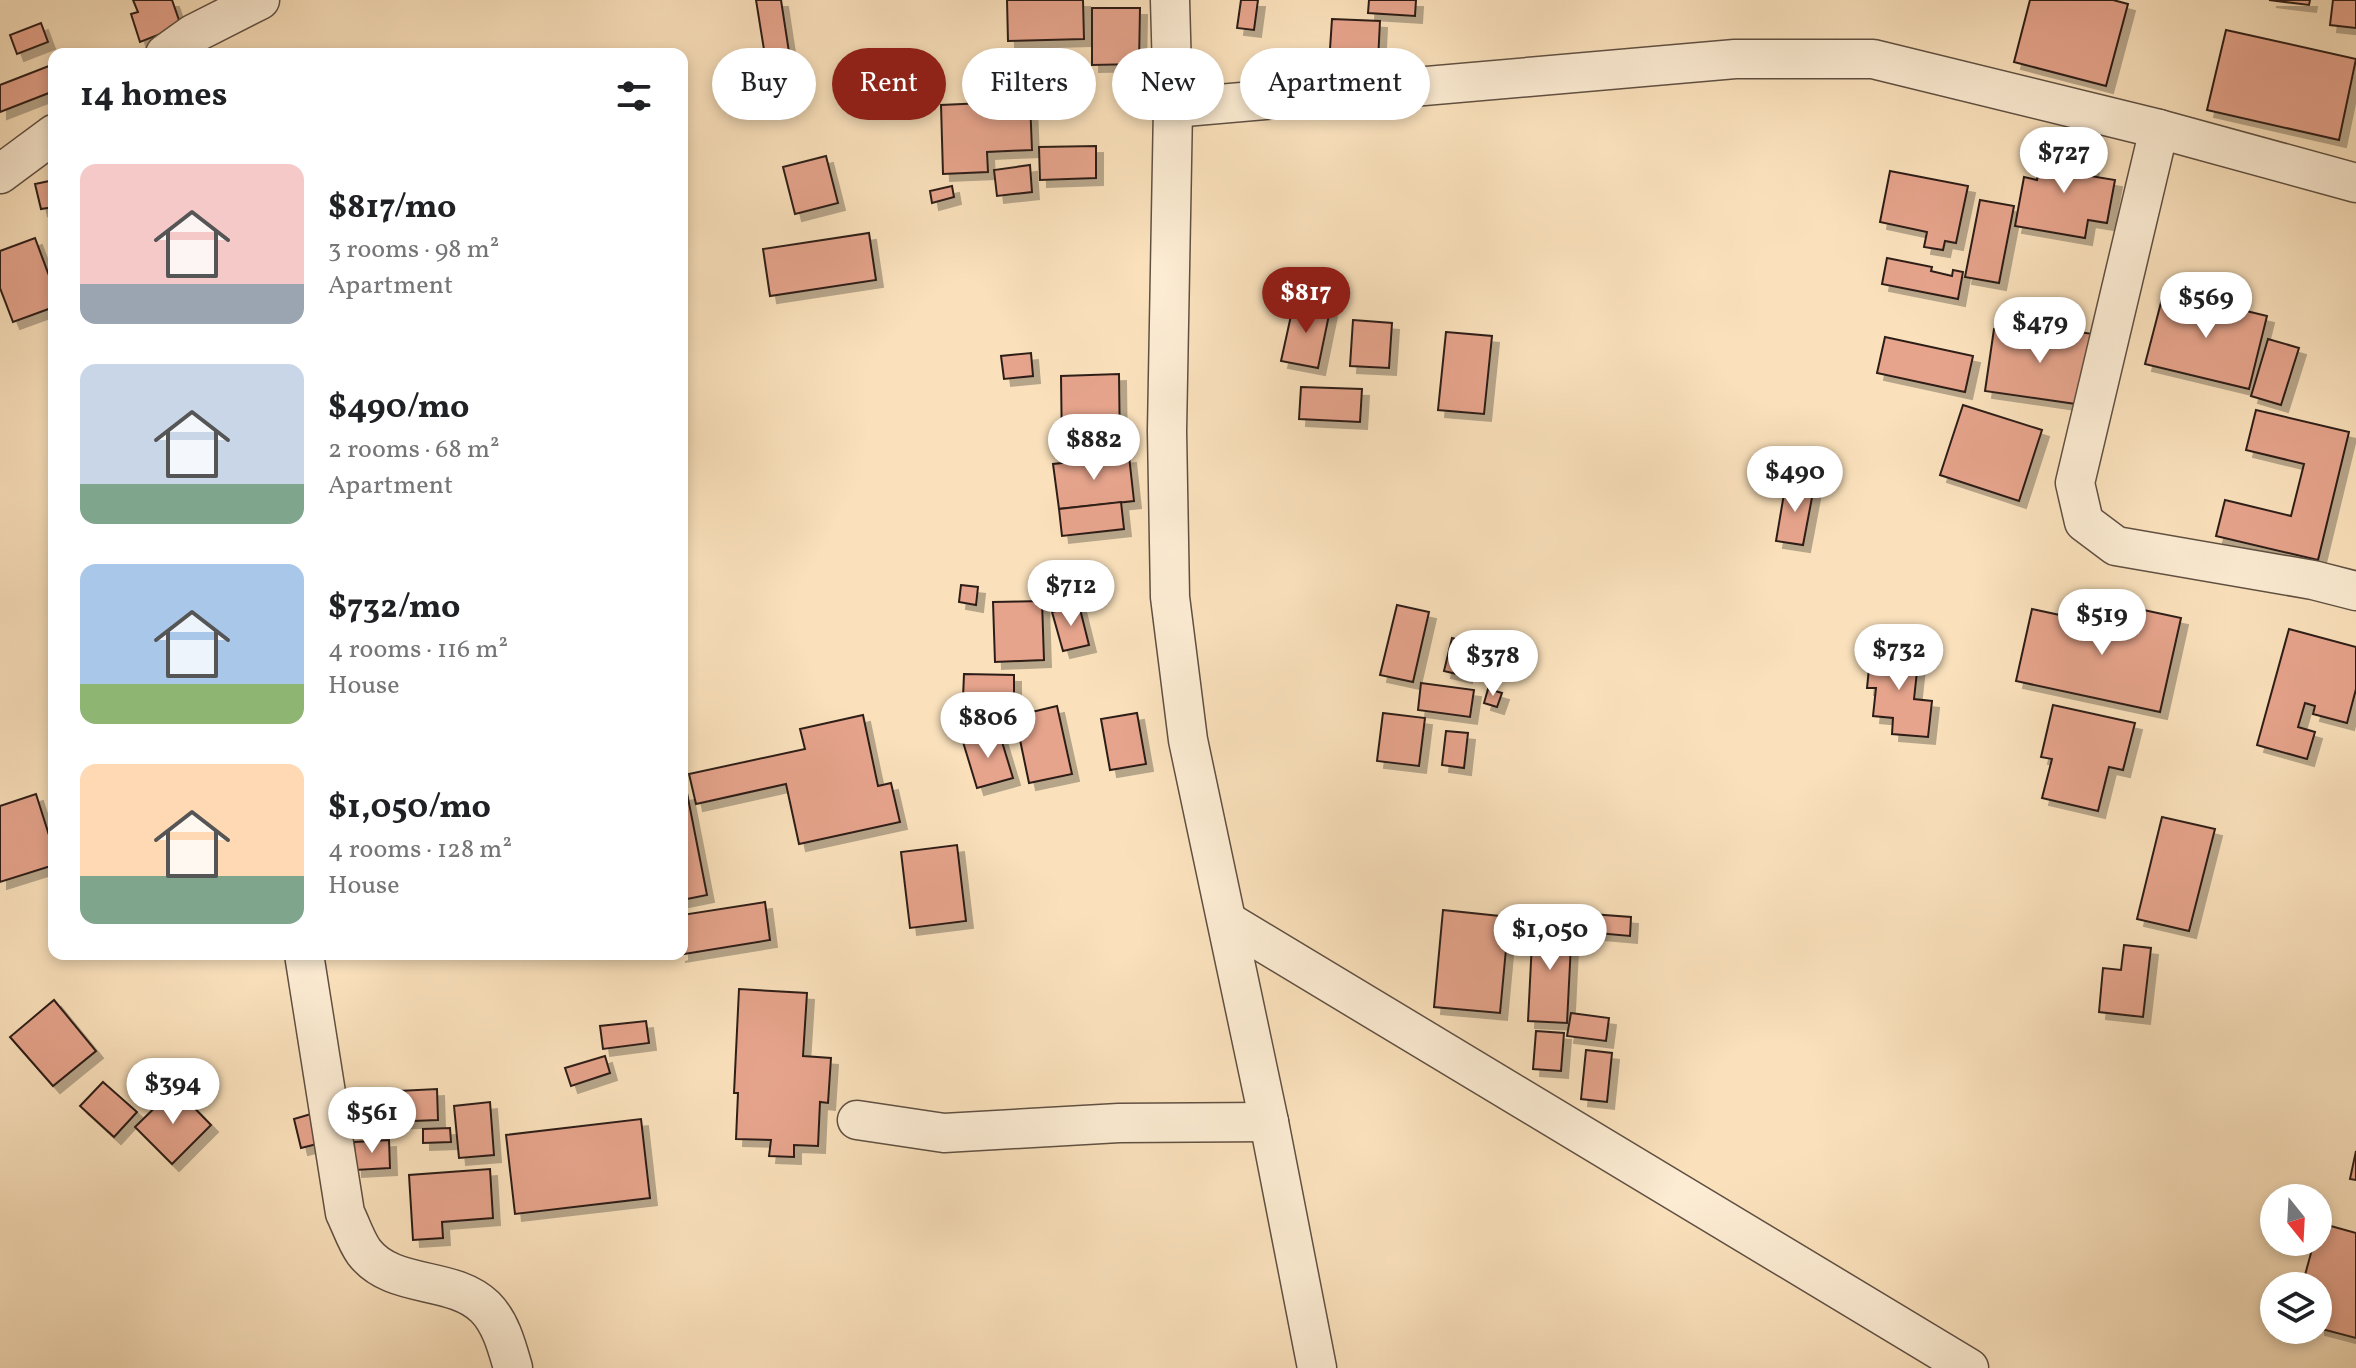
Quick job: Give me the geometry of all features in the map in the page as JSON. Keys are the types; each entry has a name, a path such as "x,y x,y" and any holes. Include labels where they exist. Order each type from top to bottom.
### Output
{"street":[{"path":"183,47 260,0"},
{"path":"1170,0 1171,48"},
{"path":"1224,104 1735,59 1873,59 2159,129 2356,183"},
{"path":"1173,120 1167,431 1170,597 1188,740 1269,1122 1317,1368"},
{"path":"2159,129 2075,483 2084,522 2116,546 2313,580 2356,591"},
{"path":"0,174 48,138"},
{"path":"1227,921 1969,1368"},
{"path":"305,960 345,1213 364,1252 387,1271 458,1291 484,1306 502,1334 513,1368"},
{"path":"857,1120 944,1133 1119,1123 1269,1122"}],"building":[{"path":"133,0 172,0 181,26 140,42 131,14 138,12"},
{"path":"756,0 781,0 788,48 764,48"},
{"path":"1007,0 1083,0 1084,39 1008,41"},
{"path":"1241,0 1258,0 1254,30 1237,28"},
{"path":"1369,0 1416,0 1415,16 1368,13"},
{"path":"2030,0 2113,0 2128,4 2106,86 2014,62"},
{"path":"2269,0 2310,0 2309,5"},
{"path":"2333,0 2356,0 2356,28 2330,25"},
{"path":"1092,8 1140,8 1139,48 1112,48 1112,65 1096,65 1096,48 1092,48"},
{"path":"1332,19 1380,21 1379,48 1330,48"},
{"path":"41,23 48,42 17,54 10,35"},
{"path":"2226,30 2356,59 2339,140 2207,110"},
{"path":"48,66 48,93 0,112 0,85"},
{"path":"962,104 962,120 1031,120 1032,150 987,152 988,172 943,174 941,120 946,120 946,105"},
{"path":"1096,146 1096,178 1040,180 1039,147"},
{"path":"2043,146 2094,155 2090,176 2115,180 2107,223 2088,220 2085,238 2015,226 2024,177 2037,180"},
{"path":"826,156 838,203 795,214 783,167"},
{"path":"1030,165 1032,192 997,196 994,170"},
{"path":"1890,171 1968,186 1956,243 1945,241 1943,250 1924,247 1927,232 1880,222"},
{"path":"48,181 48,208 41,209 35,184"},
{"path":"952,186 954,197 932,203 930,191"},
{"path":"1980,200 2014,206 1999,283 1965,277"},
{"path":"869,233 876,280 770,296 763,249"},
{"path":"35,238 48,273 48,309 13,322 0,288 0,251"},
{"path":"1887,258 1932,267 1931,271 1952,276 1953,270 1963,272 1958,299 1882,284"},
{"path":"2164,291 2267,316 2249,389 2145,364"},
{"path":"1294,302 1330,310 1318,368 1281,361"},
{"path":"1353,320 1392,323 1389,368 1350,366"},
{"path":"1994,329 2056,338 2057,329 2093,334 2083,405 1985,391"},
{"path":"1446,332 1492,336 1484,414 1438,410"},
{"path":"1885,337 1973,356 1965,392 1877,373"},
{"path":"2268,339 2299,348 2281,405 2251,396"},
{"path":"1031,353 1033,376 1004,379 1001,356"},
{"path":"1119,374 1120,449 1062,451 1061,376"},
{"path":"1301,387 1362,389 1360,422 1299,419"},
{"path":"1963,405 2042,430 2019,501 1940,475"},
{"path":"2256,410 2349,432 2318,560 2216,536 2225,500 2291,516 2304,464 2246,450"},
{"path":"1129,456 1134,501 1059,509 1053,464"},
{"path":"1786,482 1814,487 1803,545 1776,541"},
{"path":"1121,502 1124,529 1062,536 1059,509"},
{"path":"961,585 978,587 976,605 959,602"},
{"path":"1042,601 1044,660 995,662 993,602"},
{"path":"1079,605 1089,645 1063,651 1052,612"},
{"path":"1397,605 1429,612 1413,682 1380,675"},
{"path":"2125,606 2181,618 2160,712 2016,681 2032,609 2120,628"},
{"path":"2289,629 2356,647 2356,689 2347,723 2313,714 2315,706 2305,703 2298,727 2315,732 2307,759 2257,745"},
{"path":"1452,638 1473,643 1465,676 1444,671"},
{"path":"1871,649 1919,653 1914,699 1932,701 1928,737 1892,734 1893,718 1873,716 1876,688 1867,688"},
{"path":"964,674 1014,675 1014,699 963,698"},
{"path":"1421,683 1474,690 1470,717 1418,710"},
{"path":"1488,689 1502,693 1497,707 1484,703"},
{"path":"2053,705 2135,723 2123,770 2109,767 2098,811 2042,798 2052,759 2041,757"},
{"path":"1057,706 1072,774 1029,783 1015,716"},
{"path":"1137,713 1146,764 1110,770 1101,719"},
{"path":"1383,713 1425,718 1419,766 1377,761"},
{"path":"863,715 878,786 891,783 900,822 799,844 786,784 696,804 689,774 805,749 800,729"},
{"path":"1446,731 1468,733 1464,768 1442,765"},
{"path":"999,732 1013,778 977,788 963,742"},
{"path":"36,794 48,832 48,867 0,882 0,806"},
{"path":"688,798 707,895 688,899"},
{"path":"2162,817 2215,829 2189,931 2137,919"},
{"path":"957,845 966,921 910,928 901,852"},
{"path":"765,902 770,940 688,953 688,914"},
{"path":"1443,910 1509,917 1500,1013 1434,1007"},
{"path":"1577,913 1631,917 1630,936 1575,931"},
{"path":"1533,922 1572,924 1567,1023 1528,1021"},
{"path":"2124,945 2151,948 2143,1017 2099,1012 2103,968 2121,970"},
{"path":"739,989 807,993 803,1056 831,1058 828,1103 820,1102 818,1146 794,1145 794,1157 769,1156 771,1140 736,1139 738,1093 734,1093"},
{"path":"54,1000 96,1051 53,1086 10,1037"},
{"path":"1571,1013 1609,1018 1606,1041 1567,1036"},
{"path":"646,1021 649,1043 603,1049 600,1026"},
{"path":"1536,1031 1564,1033 1561,1071 1533,1069"},
{"path":"1586,1050 1612,1053 1607,1102 1581,1099"},
{"path":"605,1056 610,1073 571,1086 565,1068"},
{"path":"103,1082 137,1112 114,1137 80,1106"},
{"path":"175,1088 211,1125 172,1164 135,1127"},
{"path":"437,1089 438,1120 361,1123 359,1093"},
{"path":"490,1102 494,1155 459,1158 454,1106"},
{"path":"311,1114 317,1144 301,1148 294,1119"},
{"path":"641,1119 650,1198 515,1214 506,1135"},
{"path":"450,1128 451,1142 423,1143 423,1129"},
{"path":"389,1140 390,1168 355,1170 354,1142"},
{"path":"2356,1151 2356,1180 2350,1179"},
{"path":"490,1169 493,1218 442,1222 443,1238 413,1240 409,1175"},
{"path":"2332,1226 2356,1233 2356,1338 2332,1332 2332,1272 2306,1272 2310,1256 2332,1256"}]}
